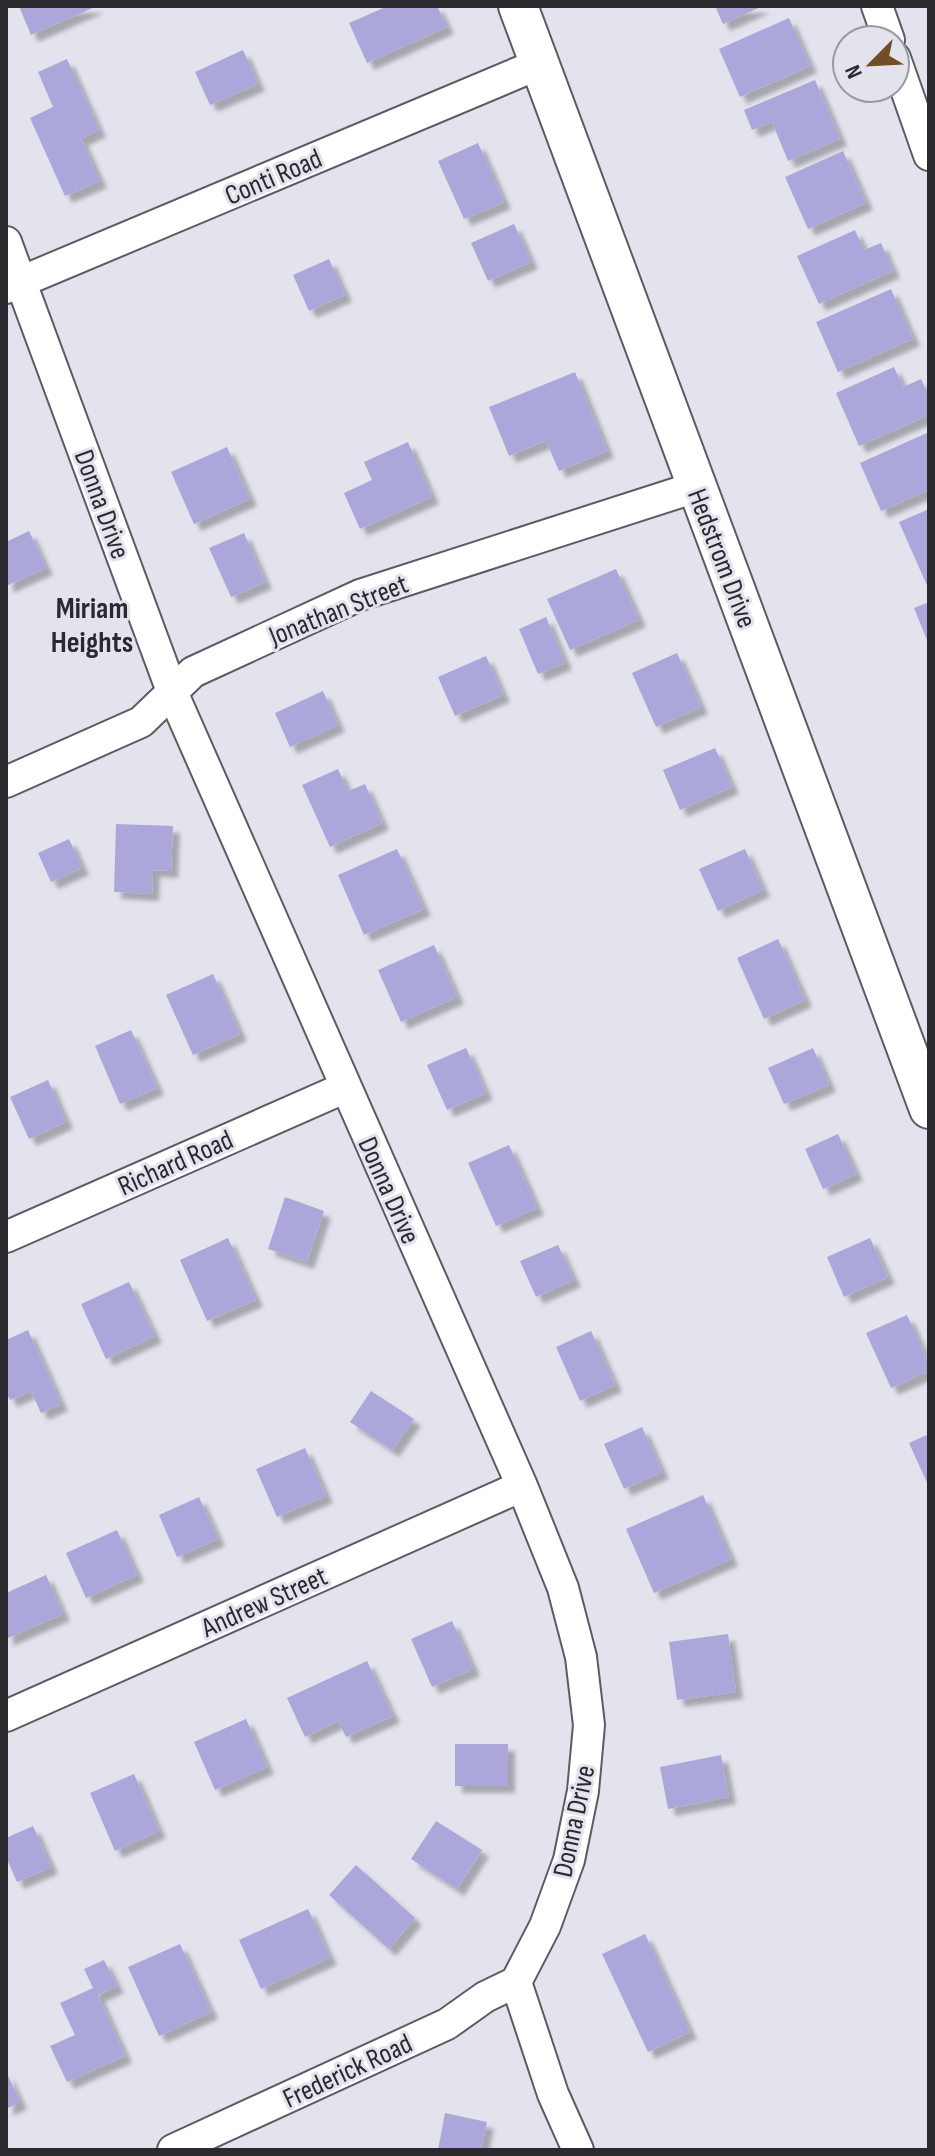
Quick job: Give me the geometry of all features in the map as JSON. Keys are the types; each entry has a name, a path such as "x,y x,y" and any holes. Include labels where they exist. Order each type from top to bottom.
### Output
{"street":[{"name":"Hedstrom Drive","path":"518,6 929,1109"},
{"name":"Conti Road","path":"14,285 539,64"},
{"path":"911,104 929,155"},
{"name":"Donna Drive","path":"6,242 14,285 173,694 522,1486 563,1588 581,1657 589,1725 583,1791 569,1860 545,1926 516,1982"},
{"name":"Jonathan Street","path":"6,782 141,722 193,672 360,595 696,487"},
{"name":"Richard Road","path":"6,1237 344,1088"},
{"name":"Andrew Street","path":"6,1716 522,1486"},
{"path":"516,1982 553,2094 578,2150"},
{"name":"Frederick Road","path":"173,2150 447,2024 485,1997 516,1982"}],"building":[{"path":"19,6 97,6 31,35"},
{"path":"388,6 437,6 447,27 367,63 349,23"},
{"path":"715,6 763,6 723,24"},
{"path":"789,18 810,66 740,97 719,49"},
{"path":"243,50 258,84 210,105 195,72"},
{"path":"67,59 99,130 81,139 100,181 65,196 30,118 53,107 38,72"},
{"path":"815,80 840,139 788,161 772,122 752,130 744,110"},
{"path":"478,143 504,202 464,219 438,161"},
{"path":"843,151 866,203 808,229 785,177"},
{"path":"514,224 531,262 488,281 471,243"},
{"path":"855,230 864,250 881,243 893,271 819,304 797,256"},
{"path":"329,259 345,295 309,311 293,275"},
{"path":"891,289 913,339 838,372 816,322"},
{"path":"894,367 903,387 921,379 929,396 929,415 859,446 836,393"},
{"path":"575,372 607,451 559,471 546,441 509,456 489,407"},
{"path":"929,432 929,490 881,511 860,463"},
{"path":"408,442 432,497 360,529 344,493 372,480 364,462"},
{"path":"227,447 250,499 194,524 171,472"},
{"path":"929,509 929,590 899,522"},
{"path":"29,531 46,568 6,586 6,542"},
{"path":"244,533 265,582 231,597 209,548"},
{"path":"616,569 639,620 570,650 547,599"},
{"path":"929,602 929,645 914,608"},
{"path":"546,617 565,663 538,674 519,629"},
{"path":"677,653 701,707 656,727 632,673"},
{"path":"486,656 503,695 455,716 438,677"},
{"path":"323,691 338,725 290,747 275,713"},
{"path":"715,748 732,787 680,810 663,770"},
{"path":"338,769 348,791 365,784 382,823 330,847 302,785"},
{"path":"116,824 173,826 171,871 153,870 152,894 114,892"},
{"path":"69,839 82,868 51,882 38,853"},
{"path":"397,849 424,909 364,935 338,875"},
{"path":"745,849 763,890 718,911 699,869"},
{"path":"778,939 805,1000 764,1019 737,958"},
{"path":"434,945 457,997 401,1022 378,970"},
{"path":"213,974 240,1034 193,1055 166,995"},
{"path":"131,1030 157,1088 120,1104 95,1046"},
{"path":"466,1048 486,1093 447,1110 427,1065"},
{"path":"813,1048 829,1085 784,1104 768,1068"},
{"path":"48,1080 66,1122 29,1139 10,1097"},
{"path":"838,1134 856,1174 823,1189 805,1149"},
{"path":"509,1145 537,1208 496,1226 468,1163"},
{"path":"285,1197 324,1211 307,1262 268,1249"},
{"path":"228,1238 256,1300 207,1321 180,1260"},
{"path":"870,1238 888,1277 844,1297 827,1257"},
{"path":"558,1245 574,1280 536,1297 520,1261"},
{"path":"129,1282 155,1336 106,1359 81,1304"},
{"path":"907,1315 929,1364 929,1371 891,1388 866,1333"},
{"path":"28,1330 61,1404 41,1413 31,1391 10,1400 6,1392 6,1340"},
{"path":"591,1331 615,1385 580,1401 556,1347"},
{"path":"371,1391 414,1419 392,1450 350,1422"},
{"path":"642,1427 662,1472 624,1489 604,1444"},
{"path":"929,1434 929,1487 909,1443"},
{"path":"305,1448 326,1496 277,1517 256,1469"},
{"path":"703,1495 731,1559 654,1593 626,1529"},
{"path":"199,1497 218,1539 177,1557 159,1515"},
{"path":"117,1530 137,1575 86,1598 66,1553"},
{"path":"46,1575 63,1614 6,1639 6,1593"},
{"path":"452,1621 473,1669 432,1687 411,1639"},
{"path":"728,1634 736,1692 677,1700 669,1642"},
{"path":"367,1661 393,1716 346,1737 338,1721 305,1737 287,1698"},
{"path":"246,1719 267,1767 215,1790 194,1742"},
{"path":"455,1744 508,1744 508,1786 455,1786"},
{"path":"721,1755 729,1797 668,1809 660,1767"},
{"path":"134,1774 159,1831 115,1851 90,1793"},
{"path":"436,1821 482,1850 457,1889 411,1859"},
{"path":"33,1826 51,1867 17,1882 6,1857 6,1838"},
{"path":"356,1865 415,1918 389,1949 329,1895"},
{"path":"308,1909 330,1958 261,1989 239,1940"},
{"path":"645,1934 690,2032 648,2052 602,1954"},
{"path":"180,1944 211,2012 159,2036 128,1967"},
{"path":"104,1960 117,1986 98,1995 125,2056 67,2082 50,2046 75,2035 60,2003 93,1988 84,1969"},
{"path":"6,2071 20,2102 6,2109"},
{"path":"445,2113 487,2122 481,2150 438,2150"}],"district":[{"name":"Miriam Heights","path":"92,625"}]}
